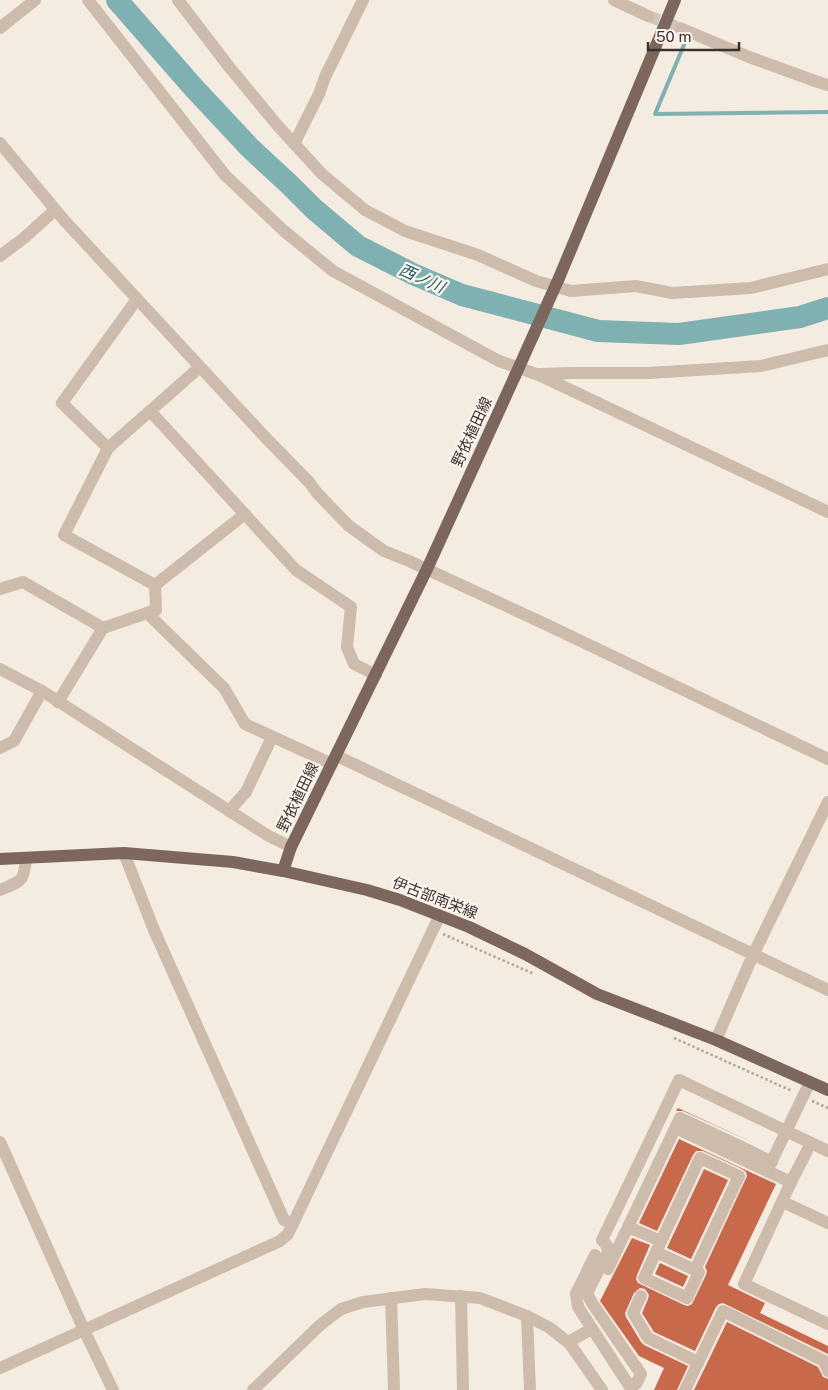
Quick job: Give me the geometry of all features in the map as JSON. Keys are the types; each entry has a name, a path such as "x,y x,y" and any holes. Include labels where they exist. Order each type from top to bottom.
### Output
{"main road":[{"name":"野依植田線","path":"283,871 291,847 427,569 515,376 559,278 675,0"},
{"name":"伊古部南栄線","path":"0,859 124,853 233,862 325,880 375,893 440,915 526,954 597,994 716,1040 828,1090"}],"street":[{"path":"0,28 35,0"},
{"path":"88,0 226,175 284,231 333,271 499,361 538,375 828,512"},
{"path":"178,0 230,68 278,126 322,174 365,210 405,231 478,256 536,281 571,291 636,286 672,293 751,288 828,269"},
{"path":"294,144 363,0"},
{"path":"614,0 648,16"},
{"path":"680,28 828,85"},
{"path":"0,143 55,210 349,526 384,551 544,623 828,759"},
{"path":"0,256 24,238 55,210"},
{"path":"108,448 62,403 137,299"},
{"path":"538,375 649,373 761,366 828,350"},
{"path":"155,585 64,535 108,448 200,367"},
{"path":"150,411 296,570 351,607 347,647 354,664 376,674"},
{"path":"155,585 245,514"},
{"path":"0,589 23,582 103,628"},
{"path":"58,702 103,628 156,610 155,585"},
{"path":"147,613 224,688 245,724 272,737 334,760 828,990"},
{"path":"0,669 42,692 267,835 291,847"},
{"path":"0,748 14,741 42,692"},
{"path":"229,811 246,792 272,737"},
{"path":"716,1040 753,955 828,802"},
{"path":"124,853 154,930 284,1220 293,1224"},
{"path":"0,890 21,881 25,873 26,858"},
{"path":"0,1368 280,1241 288,1234 440,915"},
{"path":"602,1240 608,1247 607,1254 588,1291 588,1295 592,1302 597,1326 641,1374 634,1387 578,1307 576,1294 594,1255 664,1123 679,1080 828,1151"},
{"path":"769,1166 810,1082"},
{"path":"592,1302 630,1231 628,1227 680,1118 750,1151 792,1182"},
{"path":"682,1131 769,1166"},
{"path":"0,1142 84,1330 113,1390"},
{"path":"811,1143 744,1284 828,1324"},
{"path":"630,1231 658,1247 695,1270 700,1272 687,1298 644,1278 658,1247 700,1158 739,1176 695,1270"},
{"path":"783,1202 828,1223"},
{"path":"253,1390 319,1326 341,1309 363,1302 425,1294 480,1298 527,1316 550,1328 568,1342 602,1390"},
{"path":"461,1296 463,1390"},
{"path":"641,1296 633,1314 648,1338 698,1362"},
{"path":"391,1298 394,1390"},
{"path":"685,1390 722,1311 824,1361 828,1371"},
{"path":"527,1316 530,1390"},
{"path":"568,1342 597,1326"}],"building":[{"path":"678,1108 754,1143 683,1111 676,1111"},
{"path":"679,1139 776,1184 728,1285 765,1303 760,1313 828,1346 828,1354 723,1303 716,1307 695,1351 654,1332 642,1313 649,1295 645,1289 640,1288 634,1293 625,1313 641,1342 688,1366 677,1390 654,1390 664,1368 639,1356 600,1301 632,1238 650,1245 637,1275 638,1283 684,1305 692,1304 706,1275 705,1267 747,1176 746,1172 742,1169 703,1151 696,1151 657,1231 639,1223"},
{"path":"704,1169 728,1180 691,1259 667,1248"},
{"path":"660,1263 688,1276 683,1287 655,1274"},
{"path":"727,1322 818,1367 823,1377 828,1379 828,1390 694,1390"}],"waterway":[{"name":"西ノ川","path":"117,0 193,87 250,148 314,209 358,246 413,274 462,295 598,331 679,334 800,317 828,308"},
{"path":"686,40 655,114 828,112"}],"tunnel":[{"path":"648,16 680,28"}]}
